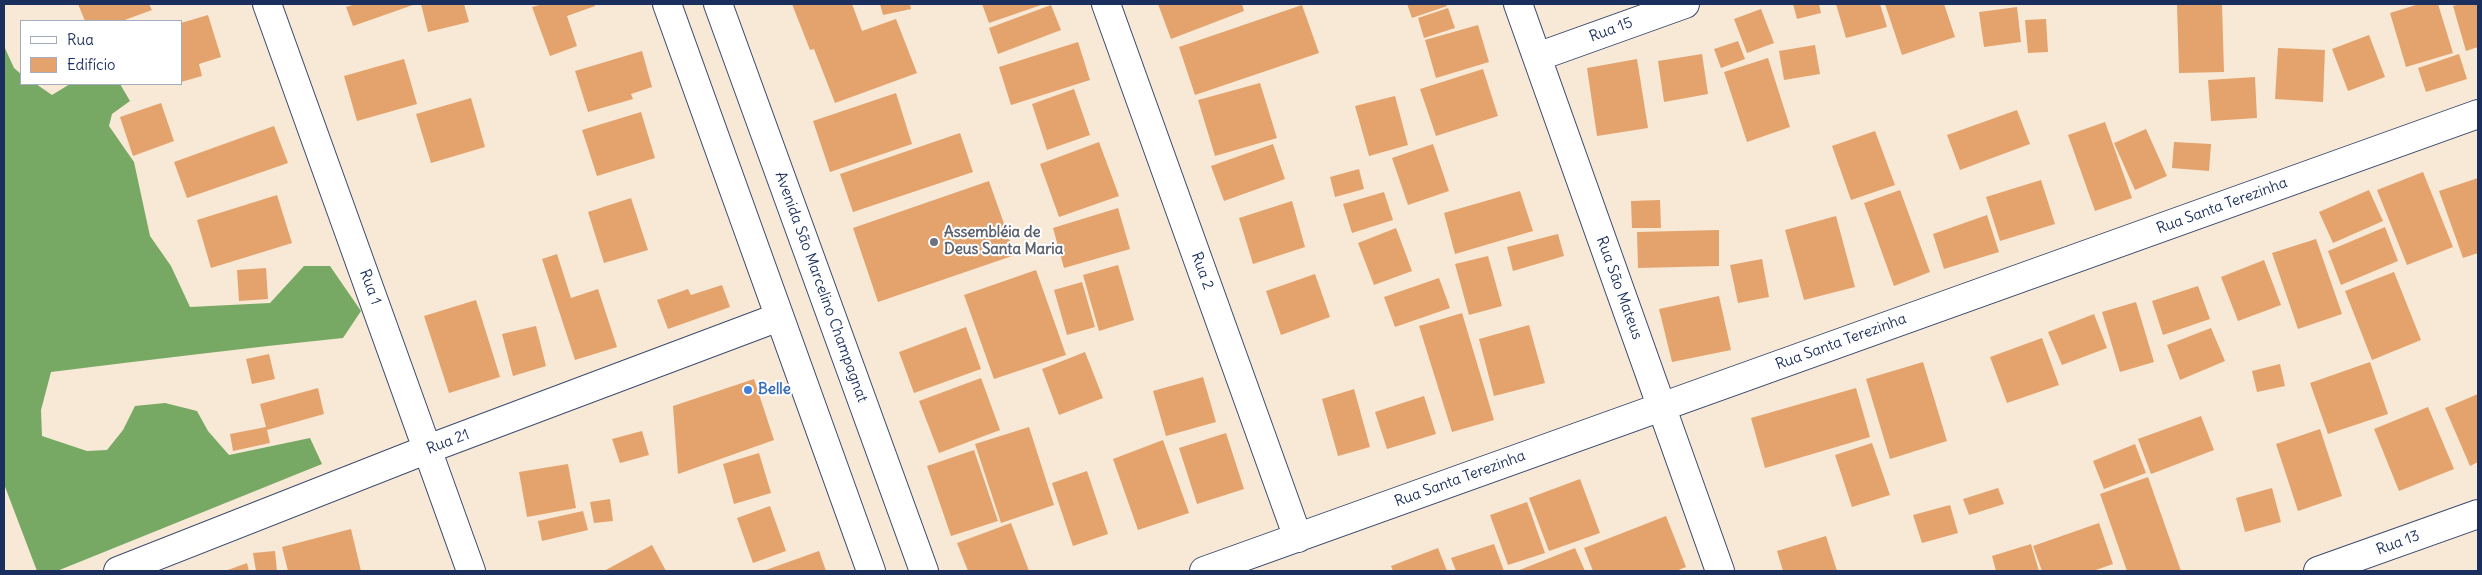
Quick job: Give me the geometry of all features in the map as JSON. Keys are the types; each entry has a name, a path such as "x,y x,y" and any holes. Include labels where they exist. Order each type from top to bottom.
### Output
{"street":[{"name":"Rua 1","path":"268,4 471,571"},
{"path":"667,4 871,571"},
{"name":"Avenida São Marcelino Champagnat","path":"718,4 924,571"},
{"name":"Rua 2","path":"1106,4 1298,538"},
{"name":"Rua São Mateus","path":"1518,4 1720,571"},
{"name":"Rua 15","path":"1537,57 1685,4"},
{"name":"Rua Santa Terezinha","path":"1204,571 2478,114"},
{"name":"Rua 21","path":"118,571 428,449 779,316"},
{"name":"Rua 13","path":"2318,571 2478,514"}],"green space":[{"path":"4,46 14,68 20,73 20,85 37,85 52,95 68,85 121,85 130,101 112,114 109,126 134,162 150,236 171,266 190,307 270,303 304,266 330,266 361,311 343,338 51,372 41,410 42,436 87,451 107,450 123,430 135,406 165,403 197,411 208,431 229,455 310,438 322,464 57,571 37,571 4,484"}],"building":[{"path":"78,4 149,4 152,10 125,20 85,20"},
{"path":"356,4 413,5 353,26 346,7"},
{"path":"421,4 464,4 469,22 428,32"},
{"path":"543,4 595,4 595,6 567,16 577,46 550,56 532,7"},
{"path":"792,4 852,4 862,31 896,19 917,73 835,103 814,49 810,50"},
{"path":"880,4 910,4 911,9 883,15"},
{"path":"982,4 1044,4 989,23"},
{"path":"1158,4 1242,4 1244,11 1171,39"},
{"path":"1407,4 1446,4 1447,6 1412,18"},
{"path":"1793,4 1819,4 1821,13 1797,19"},
{"path":"1836,4 1880,4 1887,27 1846,38"},
{"path":"1885,4 1944,4 1955,37 1902,55"},
{"path":"2177,4 2222,4 2224,72 2179,73"},
{"path":"2419,4 2438,4 2453,53 2406,67 2390,13"},
{"path":"2478,4 2478,47 2466,51 2453,6"},
{"path":"1051,5 1061,30 998,54 989,28"},
{"path":"1302,5 1319,53 1195,95 1179,47"},
{"path":"2017,7 2021,42 1984,47 1979,12"},
{"path":"1448,8 1455,28 1424,38 1418,18"},
{"path":"1761,9 1774,43 1747,53 1734,19"},
{"path":"208,15 221,57 199,64 202,76 182,82 182,23"},
{"path":"2046,19 2048,52 2028,53 2025,20"},
{"path":"1478,25 1489,62 1436,78 1425,40"},
{"path":"2369,35 2385,77 2348,91 2332,49"},
{"path":"1738,41 1745,59 1721,68 1714,49"},
{"path":"1078,42 1090,80 1011,105 999,67"},
{"path":"1815,45 1820,74 1784,80 1779,51"},
{"path":"2278,48 2325,50 2323,102 2275,99"},
{"path":"642,51 652,87 631,94 633,99 588,112 575,71"},
{"path":"1702,54 1708,94 1664,102 1658,61"},
{"path":"2459,54 2467,79 2426,92 2418,68"},
{"path":"1768,58 1790,127 1747,142 1724,72"},
{"path":"404,59 417,104 357,121 344,76"},
{"path":"1637,59 1648,128 1597,136 1587,68"},
{"path":"1483,69 1498,116 1436,136 1420,89"},
{"path":"2255,77 2257,118 2211,121 2208,80"},
{"path":"1260,83 1277,138 1215,156 1198,100"},
{"path":"1074,89 1090,135 1047,150 1032,104"},
{"path":"896,93 912,144 830,172 813,121"},
{"path":"1395,96 1408,145 1369,156 1355,106"},
{"path":"471,98 485,147 431,163 416,114"},
{"path":"161,103 174,141 133,156 120,117"},
{"path":"2017,110 2030,144 1960,170 1947,135"},
{"path":"641,112 655,158 597,176 582,130"},
{"path":"2105,122 2132,198 2095,211 2068,135"},
{"path":"274,126 288,163 187,198 174,162"},
{"path":"2146,129 2167,176 2135,190 2114,143"},
{"path":"1875,131 1895,185 1851,200 1832,146"},
{"path":"960,133 973,172 853,212 840,174"},
{"path":"1099,142 1119,196 1059,217 1040,164"},
{"path":"2174,142 2211,144 2209,171 2172,168"},
{"path":"1273,144 1285,179 1224,201 1211,166"},
{"path":"1433,144 1449,191 1408,205 1392,158"},
{"path":"1359,169 1364,189 1335,197 1330,177"},
{"path":"2423,172 2453,247 2407,265 2377,190"},
{"path":"2478,178 2478,253 2463,258 2439,191"},
{"path":"2041,180 2055,224 2000,241 1986,197"},
{"name":"Assembléia de Deus Santa Maria","path":"989,181 1015,255 878,302 853,228"},
{"path":"1900,190 1930,272 1894,286 1864,203"},
{"path":"2369,190 2383,221 2333,243 2319,212"},
{"path":"1520,191 1533,231 1455,254 1444,213"},
{"path":"1384,192 1393,220 1352,233 1343,204"},
{"path":"277,195 292,243 211,268 197,220"},
{"path":"631,198 648,250 604,263 588,212"},
{"path":"1660,200 1661,228 1632,228 1631,201"},
{"path":"1292,201 1305,247 1253,264 1239,218"},
{"path":"1118,208 1130,249 1064,268 1053,228"},
{"path":"1987,215 1999,252 1944,269 1933,234"},
{"path":"1836,216 1855,287 1804,300 1785,230"},
{"path":"2385,227 2398,261 2341,285 2328,251"},
{"path":"1396,228 1412,271 1374,285 1358,243"},
{"path":"1719,230 1719,266 1638,268 1637,232"},
{"path":"1558,234 1564,256 1513,271 1507,247"},
{"path":"2316,239 2342,314 2298,329 2272,253"},
{"path":"557,254 571,298 598,289 617,347 575,360 542,259"},
{"path":"1488,256 1502,306 1469,315 1455,264"},
{"path":"1762,259 1769,297 1738,303 1730,265"},
{"path":"2264,260 2281,305 2238,321 2221,277"},
{"path":"1118,265 1134,320 1099,331 1083,275"},
{"path":"266,268 268,299 239,301 237,270"},
{"path":"1036,270 1066,355 994,379 964,295"},
{"path":"2394,272 2421,340 2372,360 2345,291"},
{"path":"1315,274 1330,317 1281,335 1266,291"},
{"path":"1439,278 1450,308 1395,327 1384,297"},
{"path":"1082,282 1095,327 1067,335 1054,290"},
{"path":"722,285 730,307 668,329 657,300 688,289 691,295"},
{"path":"2198,286 2210,319 2163,335 2152,301"},
{"path":"1719,296 1731,350 1672,362 1659,309"},
{"path":"476,300 500,377 449,393 424,316"},
{"path":"2136,302 2154,362 2120,372 2102,312"},
{"path":"1462,313 1494,420 1452,432 1419,326"},
{"path":"2094,314 2107,348 2062,365 2048,332"},
{"path":"1529,325 1545,383 1494,396 1479,339"},
{"path":"536,326 546,366 513,376 502,334"},
{"path":"966,327 981,369 914,393 899,352"},
{"path":"2211,328 2225,361 2180,380 2167,345"},
{"path":"2042,338 2059,385 2007,403 1990,357"},
{"path":"1085,352 1103,398 1059,415 1042,369"},
{"path":"269,354 275,379 252,384 246,359"},
{"path":"1923,362 1947,441 1890,459 1866,379"},
{"path":"2370,362 2388,414 2328,434 2310,383"},
{"path":"2280,364 2285,386 2257,392 2252,371"},
{"path":"1203,377 1216,422 1166,436 1153,391"},
{"path":"981,378 1000,430 939,453 919,401"},
{"path":"754,379 774,440 678,474 673,406"},
{"path":"318,388 324,414 267,430 270,443 233,451 230,434 266,427 260,404"},
{"path":"1856,388 1870,437 1765,468 1751,418"},
{"path":"1354,389 1370,447 1338,456 1322,399"},
{"path":"2478,394 2478,462 2470,466 2445,408"},
{"path":"1424,396 1436,434 1387,449 1375,412"},
{"path":"2428,407 2454,469 2399,491 2374,429"},
{"path":"2201,416 2214,450 2151,474 2138,439"},
{"path":"1029,427 1054,505 1001,523 975,444"},
{"path":"2320,429 2342,496 2298,511 2276,444"},
{"path":"642,431 649,455 620,463 612,439"},
{"path":"1226,433 1244,489 1197,504 1179,448"},
{"path":"1163,440 1189,513 1138,530 1113,459"},
{"path":"1872,443 1890,495 1852,507 1835,455"},
{"path":"2135,444 2146,473 2104,489 2093,461"},
{"path":"974,450 998,521 951,536 927,466"},
{"path":"759,453 771,493 734,504 723,464"},
{"path":"568,464 576,508 527,517 519,472"},
{"path":"1087,471 1108,534 1073,546 1052,483"},
{"path":"2148,477 2181,571 2127,571 2100,494"},
{"path":"1580,479 1600,533 1549,551 1529,498"},
{"path":"1998,488 2004,504 1969,515 1963,499"},
{"path":"2272,488 2281,522 2245,532 2236,498"},
{"path":"610,499 613,521 594,523 590,502"},
{"path":"1527,502 1545,553 1508,565 1490,515"},
{"path":"1950,505 1958,533 1922,543 1913,515"},
{"path":"770,506 786,551 753,563 737,518"},
{"path":"583,511 588,530 542,541 538,521"},
{"path":"1666,516 1686,567 1676,571 1593,571 1584,548"},
{"path":"1011,523 1029,571 968,571 957,543"},
{"path":"2099,523 2113,564 2093,571 2042,571 2033,546"},
{"path":"351,529 361,571 288,571 282,547"},
{"path":"1826,536 1837,571 1783,571 1777,551"},
{"path":"1494,544 1504,571 1456,571 1451,558"},
{"path":"2031,544 2039,571 1996,571 1992,556"},
{"path":"652,545 666,571 604,571"},
{"path":"1438,548 1447,571 1393,571 1391,566"},
{"path":"1575,548 1585,571 1517,571"},
{"path":"275,551 277,571 256,571 253,553"},
{"path":"819,551 826,571 763,571"},
{"path":"247,563 249,571 225,571"}],"place":[{"name":"Assembléia de Deus Santa Maria","path":"934,242"},
{"name":"Belle","path":"748,390"}]}
